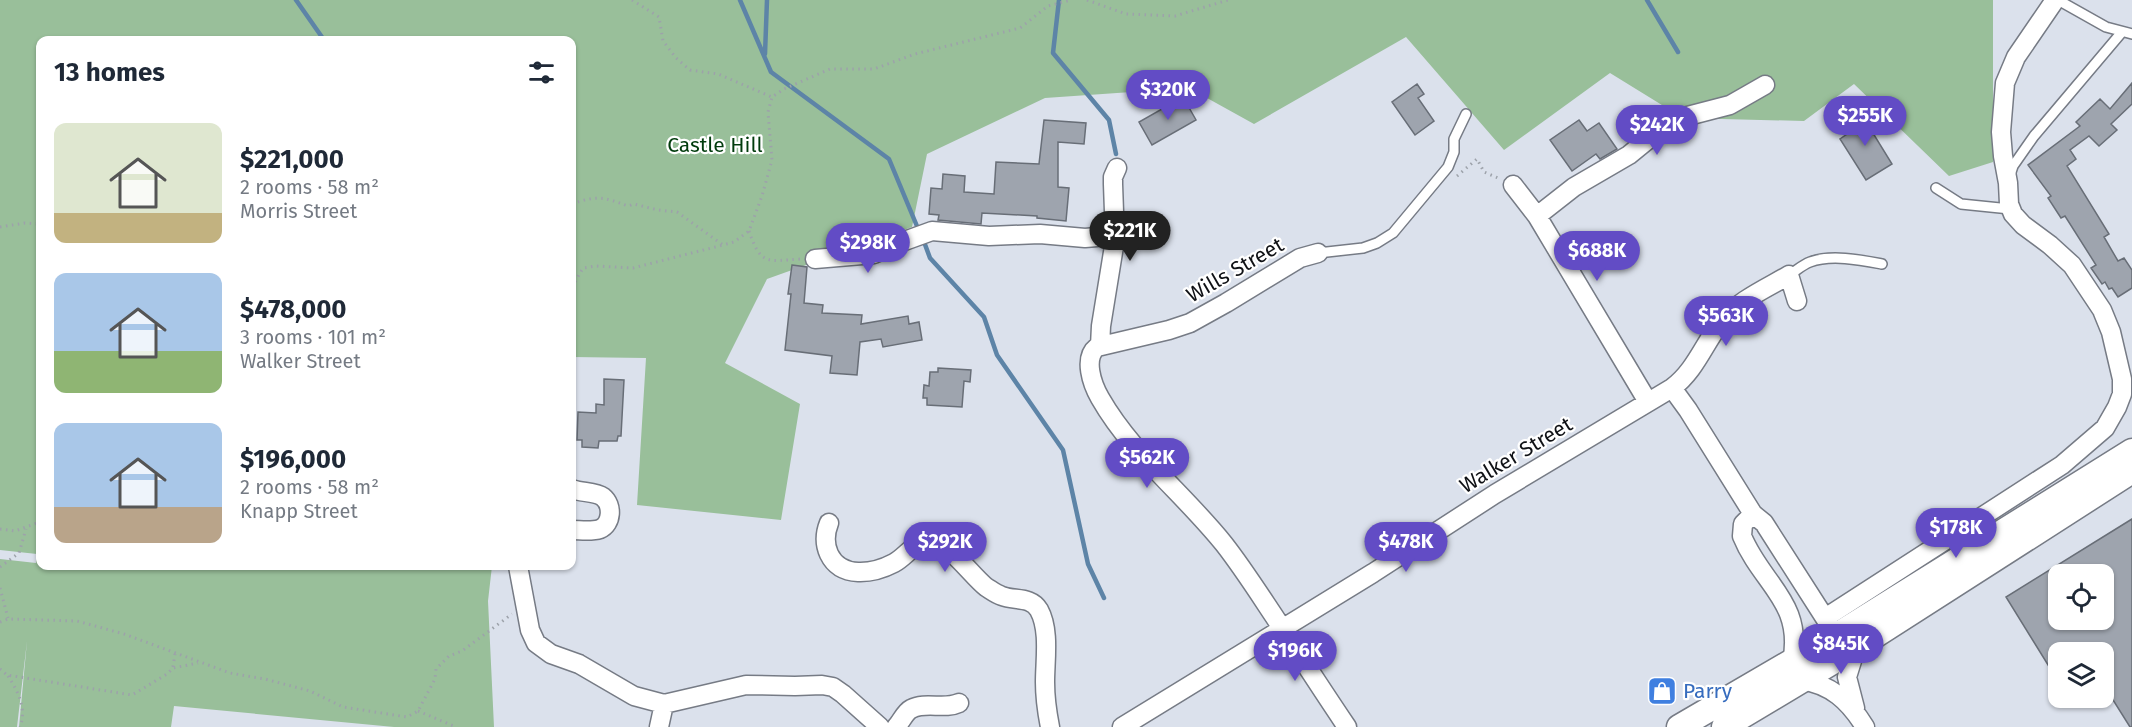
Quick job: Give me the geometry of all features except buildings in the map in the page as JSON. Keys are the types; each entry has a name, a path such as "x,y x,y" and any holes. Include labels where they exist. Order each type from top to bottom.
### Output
{"main road":[{"path":"1679,727 1717,721 1796,671 1834,627 2132,451"},
{"path":"1834,627 2132,471"}],"street":[{"path":"1834,627 2068,460 2105,428 2122,394 2122,379 2111,332 2102,310 2087,285 2067,260 2023,225 2010,209 2001,132 2005,83 2016,57 2056,0"},
{"path":"1537,216 1575,188 1629,155 1667,124 1680,118 1730,105 1765,85"},
{"path":"1117,168 1113,177 1115,226 1100,346 1092,352 1091,372 1099,396 1158,474 1191,506 1227,548 1343,723"},
{"path":"1513,185 1537,216 1648,402"},
{"path":"815,259 874,254 909,238 936,231 989,236 1040,234 1085,238 1097,237 1115,226"},
{"path":"1085,238 1101,244 1111,264"},
{"name":"Wills Street","path":"1100,346 1190,323 1291,263 1318,253"},
{"path":"1790,275 1797,301"},
{"name":"Walker Street","path":"1122,727 1373,573 1495,494 1672,388 1687,376 1728,314 1790,275"},
{"path":"1672,388 1753,514 1764,524 1834,627 1861,720"},
{"path":"576,490 604,498 608,502 610,513 608,522 602,528 576,530"},
{"path":"1753,514 1743,524 1742,536 1791,616 1795,633 1796,671 1842,696 1861,720"},
{"path":"829,523 826,534 828,552 836,563 852,572 885,567 904,556 917,544 936,541 946,547 974,577 994,592 1034,604 1039,610 1044,629 1045,686 1050,727"},
{"path":"519,570 530,630 536,643 551,654 579,664 624,691 644,700 664,704 746,685 822,685 833,687 843,694 880,727"},
{"path":"1791,616 1803,617 1834,627"},
{"path":"896,727 912,708 948,707 959,703"},
{"path":"659,727 664,704"}],"lane":[{"path":"2056,0 2093,20 2132,34"},
{"path":"2008,183 2013,166 2029,142 2122,32"},
{"name":"Wills Street","path":"1318,253 1364,248 1393,233 1449,167 1454,152 1454,139 1466,114"},
{"path":"1936,188 1961,204 2010,209"},
{"name":"Walker Street","path":"1790,275 1816,260 1846,259 1882,264"}],"path":[{"path":"632,0 658,17 663,41 676,58 690,70 718,74 771,98"},
{"path":"576,280 583,268 596,266 633,268 734,242 749,231 772,160 768,112 771,98 784,89 830,69 874,69 915,54 1020,28 1048,6 1071,0"},
{"path":"1087,0 1126,14 1175,16 1228,0"},
{"path":"1477,159 1484,172"},
{"path":"576,202 587,198 602,197 628,206 634,204 677,212 723,245"},
{"path":"0,227 36,224"},
{"path":"749,231 756,251 770,261 815,259"},
{"path":"0,529 15,531 36,524"},
{"path":"0,567 19,553 26,529"},
{"path":"0,588 8,619"},
{"path":"0,622 8,619 77,621 124,634 230,674 265,679 310,691 343,707 408,717 418,711 435,679 436,669 449,656 462,651 525,604"},
{"path":"173,668 175,654"},
{"path":"7,675 132,695 173,668 198,663"},
{"path":"0,669 19,693 23,720 20,727"},
{"path":"418,711 456,727"}],"green space":[{"name":"Castle Hill","path":"0,0 1993,0 1993,162 1949,176 1854,84 1804,121 1683,118 1610,73 1504,150 1406,37 1254,124 1189,88 1045,98 927,154 912,227 767,279 725,363 800,404 781,520 637,505 646,358 576,357 576,36 36,36 36,554 0,550"},
{"name":"Castle Hill","path":"0,559 36,563 36,570 492,570 488,601 494,727 394,727 174,706 171,727 19,727 27,641 17,727 0,727"}],"waterway":[{"path":"296,0 321,36"},
{"path":"740,0 771,72 889,159 919,231"},
{"path":"765,54 767,0"},
{"path":"1059,0 1053,53 1109,120 1116,154"},
{"path":"1647,0 1678,52"},
{"path":"923,239 930,258 984,317 997,355 1063,450 1088,564 1104,598"}],"place":[{"name":"Parry","path":"1662,691"}]}
